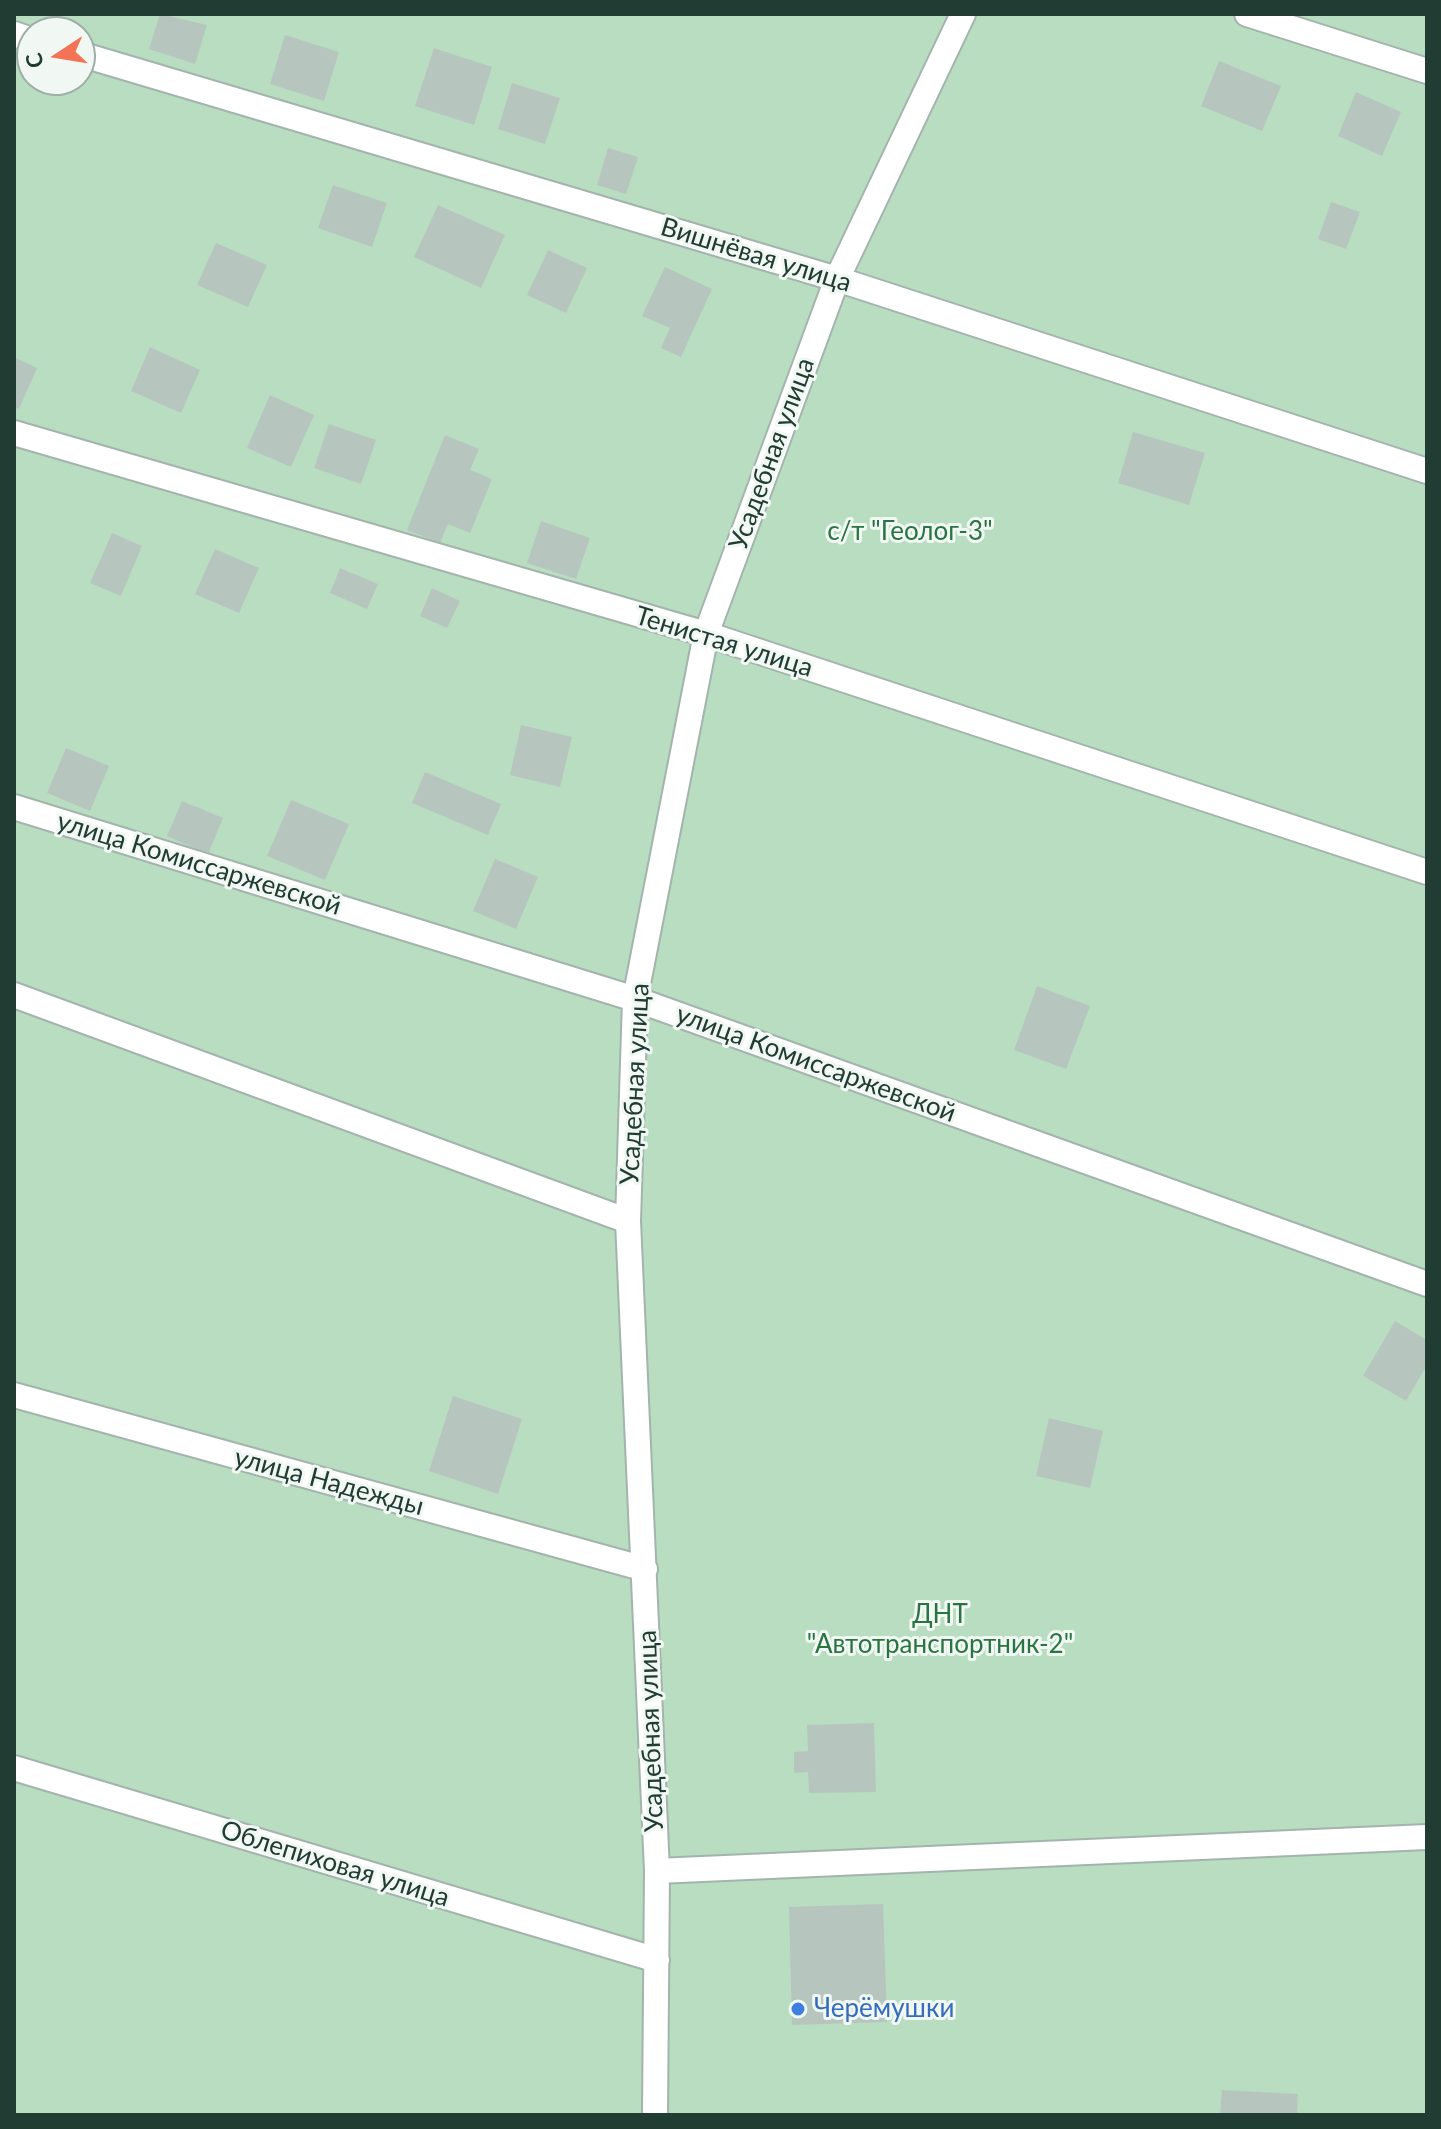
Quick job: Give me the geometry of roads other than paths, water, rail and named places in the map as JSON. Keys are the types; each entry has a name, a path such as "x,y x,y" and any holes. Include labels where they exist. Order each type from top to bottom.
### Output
{"street":[{"name":"Усадебная улица","path":"655,2115 657,1871 628,1221 635,999 706,634 837,279 963,14"},
{"path":"1247,14 1427,71"},
{"name":"Вишнёвая улица","path":"96,59 837,279 1427,471"},
{"name":"Тенистая улица","path":"14,433 706,634 1427,872"},
{"name":"улица Комиссаржевской","path":"14,807 635,999 1427,1284"},
{"path":"14,995 628,1221"},
{"name":"улица Надежды","path":"14,1395 645,1569"},
{"name":"Облепиховая улица","path":"14,1768 657,1960"},
{"path":"657,1871 1427,1837"}],"place":[{"name":"Черёмушки","path":"798,2009"}],"park label":[{"name":"с/т \"Геолог-3\"","path":"910,532"},
{"name":"ДНТ \"Автотранспортник-2\"","path":"940,1630"}]}
